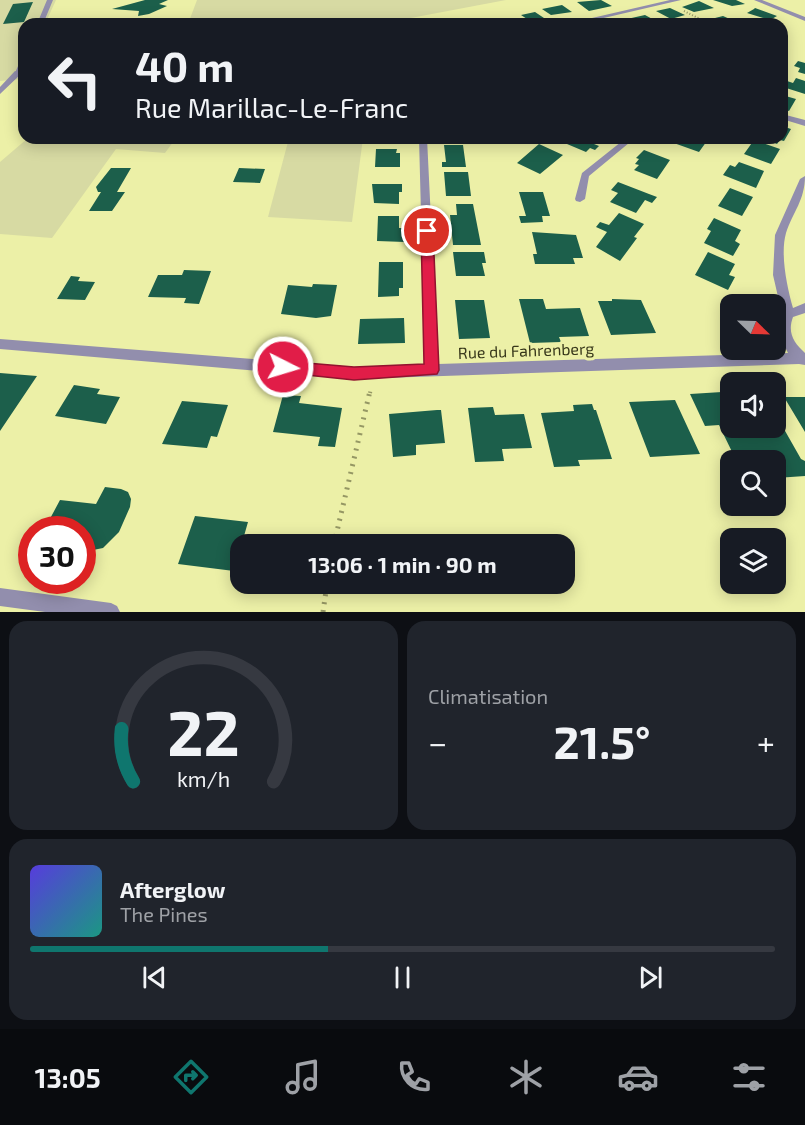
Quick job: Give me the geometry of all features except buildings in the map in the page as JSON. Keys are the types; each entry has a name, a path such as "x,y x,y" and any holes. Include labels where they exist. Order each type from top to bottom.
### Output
{"street":[{"path":"596,18 678,0"},
{"path":"757,0 805,19"},
{"path":"0,92 18,73"},
{"path":"0,86 10,84"},
{"path":"788,118 805,123"},
{"path":"423,144 432,370"},
{"path":"580,199 585,175 623,144"},
{"path":"788,314 779,275 780,235 805,179"},
{"path":"803,359 789,345 783,333 783,322 788,314 805,308"},
{"name":"Rue du Fahrenberg","path":"0,344 354,373 803,359"},
{"path":"0,597 111,612"}],"lane":[{"path":"42,18 50,0"}],"path":[{"path":"667,2 698,18"},
{"path":"336,534 375,372"},
{"path":"323,612 326,594"}],"green space":[{"path":"0,0 56,0 48,18 18,18 18,79 0,81"},
{"path":"197,0 506,0 411,18 190,18"},
{"path":"21,144 172,144 165,153 116,149 52,238 0,234 0,162"},
{"path":"287,144 362,144 352,222 268,217"}],"route":[{"path":"283,367 354,373 432,370 427,231"}]}
